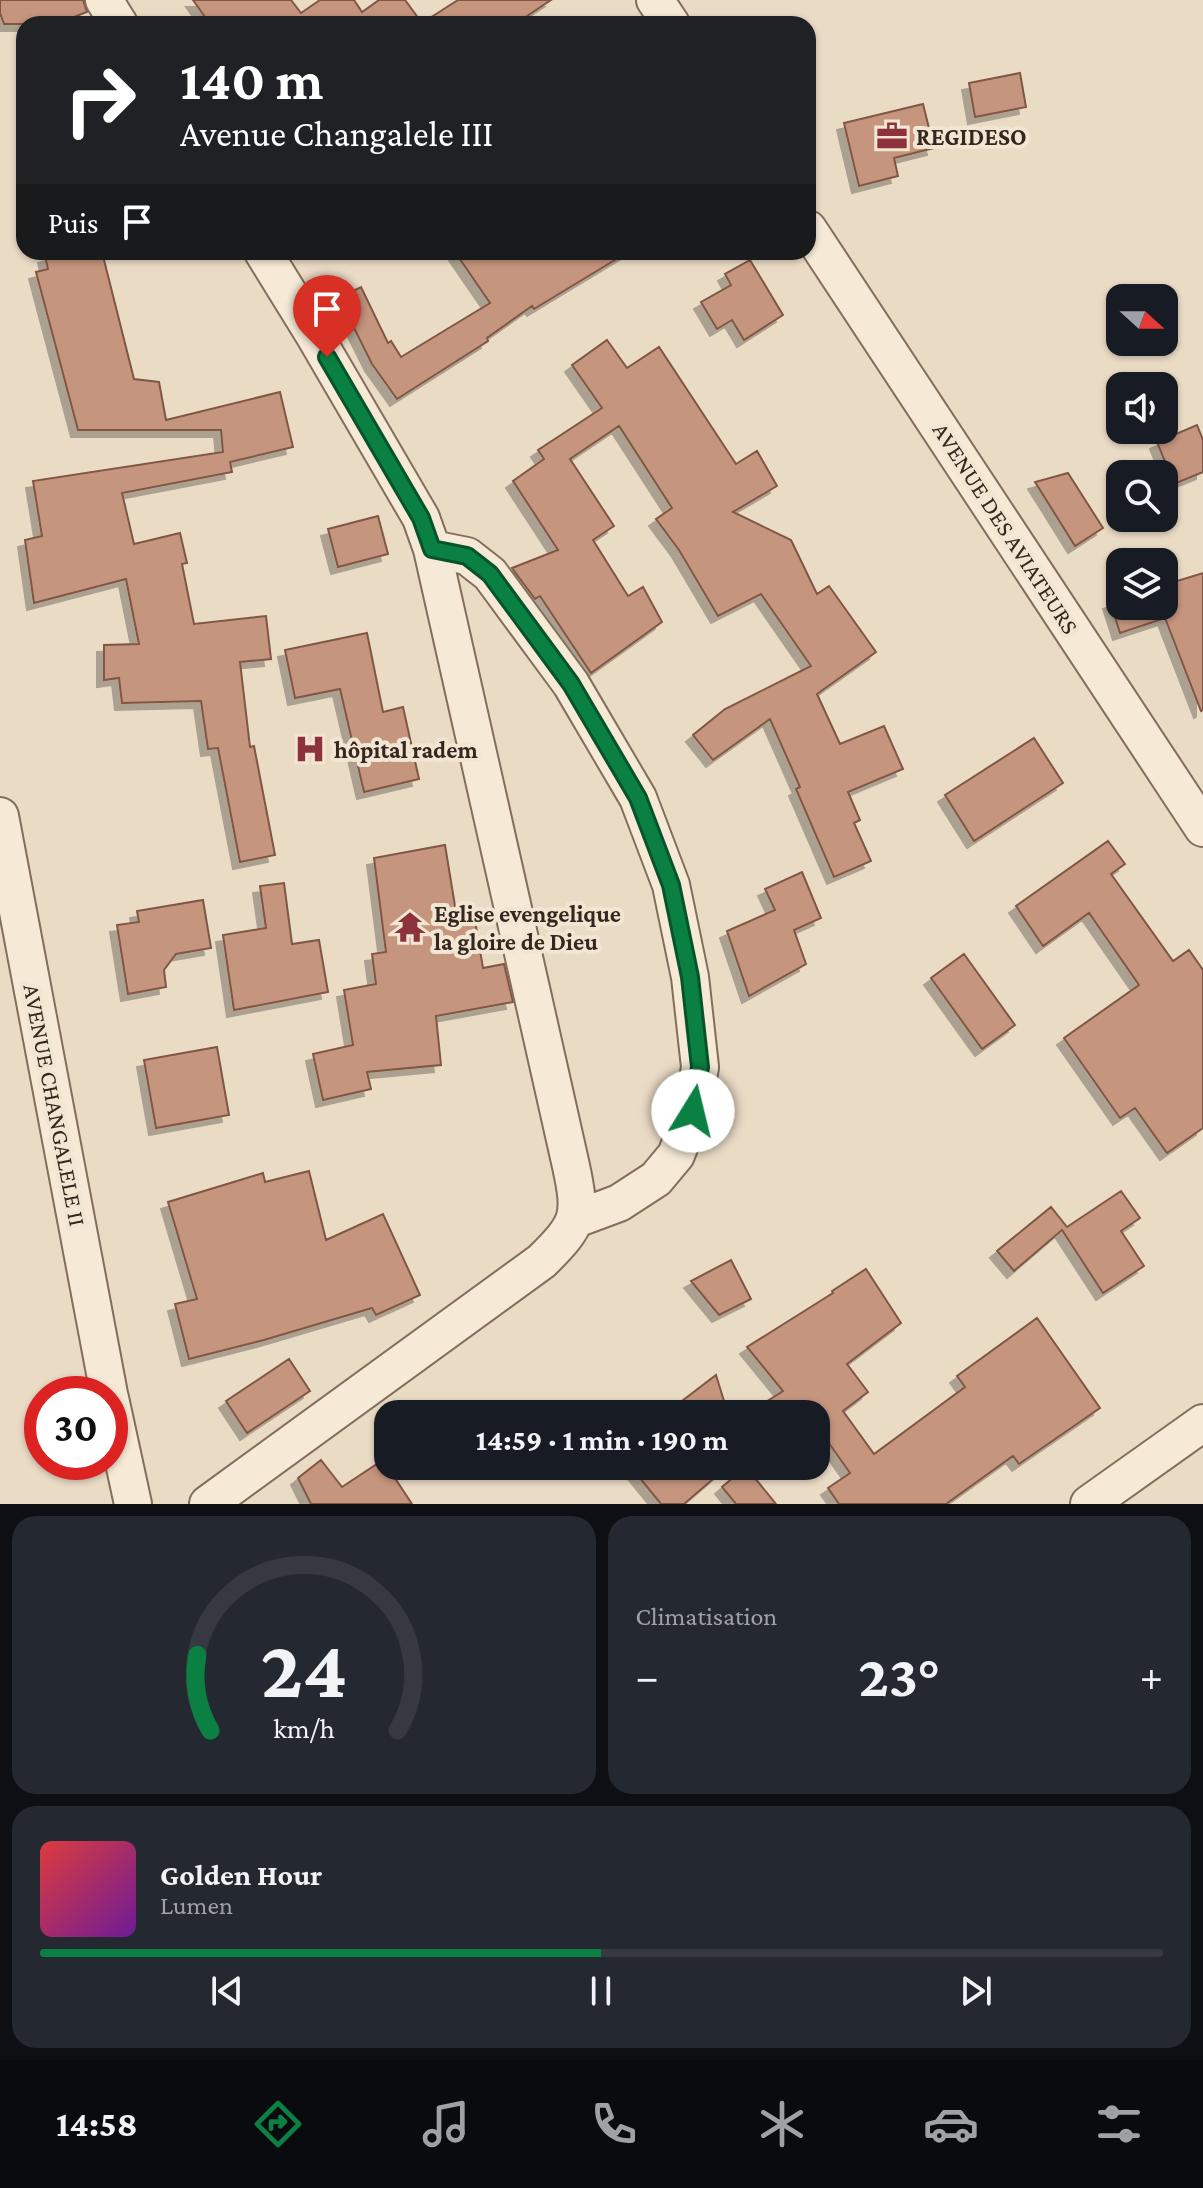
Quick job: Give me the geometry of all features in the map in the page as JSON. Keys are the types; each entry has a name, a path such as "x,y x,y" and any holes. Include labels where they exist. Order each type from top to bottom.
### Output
{"street":[{"name":"AVENUE DES AVIATEURS","path":"816,241 1203,828"},
{"path":"208,1504 542,1261 562,1241 576,1219 576,1191 571,1166 432,549 421,518 268,260"},
{"path":"432,549 467,556 490,574 571,684 638,798 671,885 690,977 700,1067 693,1111 676,1155 656,1179 619,1203 576,1219"},
{"name":"AVENUE CHANGALELE II","path":"0,816 106,1376"},
{"path":"1089,1504 1203,1423"},
{"name":"AVENUE CHANGALELE II","path":"128,1480 133,1504"}],"building":[{"path":"0,0 83,0 87,12 77,16 16,16 16,24 4,24"},
{"path":"193,0 291,0 301,13 320,0 354,0 362,12 379,0 405,0 417,16 204,16"},
{"path":"458,0 551,0 527,16 433,16"},
{"path":"1020,73 1026,107 975,117 969,83"},
{"path":"923,104 934,148 894,158 898,176 859,186 844,123"},
{"path":"46,260 104,260 134,379 159,382 166,420 280,392 293,447 230,462 232,472 122,493 134,544 180,533 187,563 182,564 194,624 266,616 271,659 240,662 250,747 254,746 275,855 240,862 218,748 208,749 201,701 122,703 119,678 104,680 104,645 139,644 126,579 34,603 25,540 42,536 33,481 223,452 221,430 78,430 36,272 48,269"},
{"path":"460,260 615,260 534,309 532,306 487,338 488,341 397,399 372,364 339,298 361,287 388,343 391,341 401,357 490,303"},
{"path":"750,260 783,315 744,340 732,320 717,329 701,302 731,285 725,274"},
{"path":"607,340 627,368 659,347 736,464 757,451 777,486 733,512 791,540 817,594 829,586 876,652 817,694 840,744 884,726 903,769 848,792 860,820 854,823 871,861 834,877 770,719 713,760 693,735 725,709 811,666 761,594 718,616 679,550 656,519 672,508 619,426 570,459 614,526 593,540 628,596 643,587 662,622 591,673 540,596 535,599 512,568 558,550 513,481 544,459 538,450 602,408 572,365"},
{"path":"1197,425 1203,440 1203,472 1178,482 1178,460 1164,460 1158,444 1178,444 1178,433"},
{"path":"1068,473 1103,528 1075,546 1035,482"},
{"path":"378,516 388,554 338,567 328,529"},
{"path":"1203,573 1201,711 1166,620 1178,620 1178,581"},
{"path":"1116,620 1159,620 1120,633"},
{"path":"367,633 383,712 403,707 419,779 364,792 340,689 295,698 285,650"},
{"path":"1034,738 1063,783 974,841 945,795"},
{"path":"1108,841 1125,864 1111,874 1173,961 1189,950 1203,970 1203,1128 1167,1153 1135,1108 1120,1118 1064,1038 1139,985 1089,913 1043,946 1016,906"},
{"path":"445,845 455,906 472,903 483,968 504,964 513,1002 436,1016 441,1065 367,1072 371,1089 323,1100 313,1054 353,1045 344,990 376,984 372,954 386,952 374,858"},
{"path":"802,872 821,918 794,930 806,964 749,996 727,931 775,910 765,889"},
{"path":"284,883 292,944 319,940 328,992 234,1010 223,935 266,928 260,886"},
{"path":"203,900 211,948 176,954 164,970 166,987 128,994 117,925 139,922 137,911"},
{"path":"964,954 1015,1025 982,1049 931,978"},
{"path":"217,1047 229,1115 156,1128 144,1060"},
{"path":"309,1171 326,1240 383,1214 420,1295 376,1315 372,1308 189,1359 175,1304 197,1299 168,1202 263,1173 265,1182"},
{"path":"1121,1191 1140,1218 1121,1231 1144,1266 1103,1293 1062,1230 1014,1271 997,1251 1051,1207 1067,1227"},
{"path":"731,1260 751,1299 719,1315 691,1281"},
{"path":"866,1269 901,1323 847,1364 868,1392 843,1411 874,1454 965,1387 957,1376 1037,1318 1100,1408 1019,1464 1013,1456 946,1504 839,1504 828,1488 850,1473 830,1445 830,1400 769,1400 783,1391 747,1347"},
{"path":"289,1359 310,1391 247,1433 226,1401"},
{"path":"716,1375 724,1400 683,1400"},
{"path":"321,1460 342,1487 374,1466 374,1480 396,1480 412,1504 311,1504 298,1478"},
{"path":"641,1480 712,1480 684,1504 661,1504"},
{"path":"730,1480 757,1480 776,1504 736,1504 722,1487"}],"place":[{"name":"REGIDESO","path":"892,136"},
{"name":"hôpital radem","path":"310,749"},
{"name":"Eglise evengelique la gloire de Dieu","path":"410,927"}],"route":[{"path":"327,357 421,518 432,549 467,556 490,574 571,684 638,798 671,885 690,977 700,1067 693,1111"}]}
